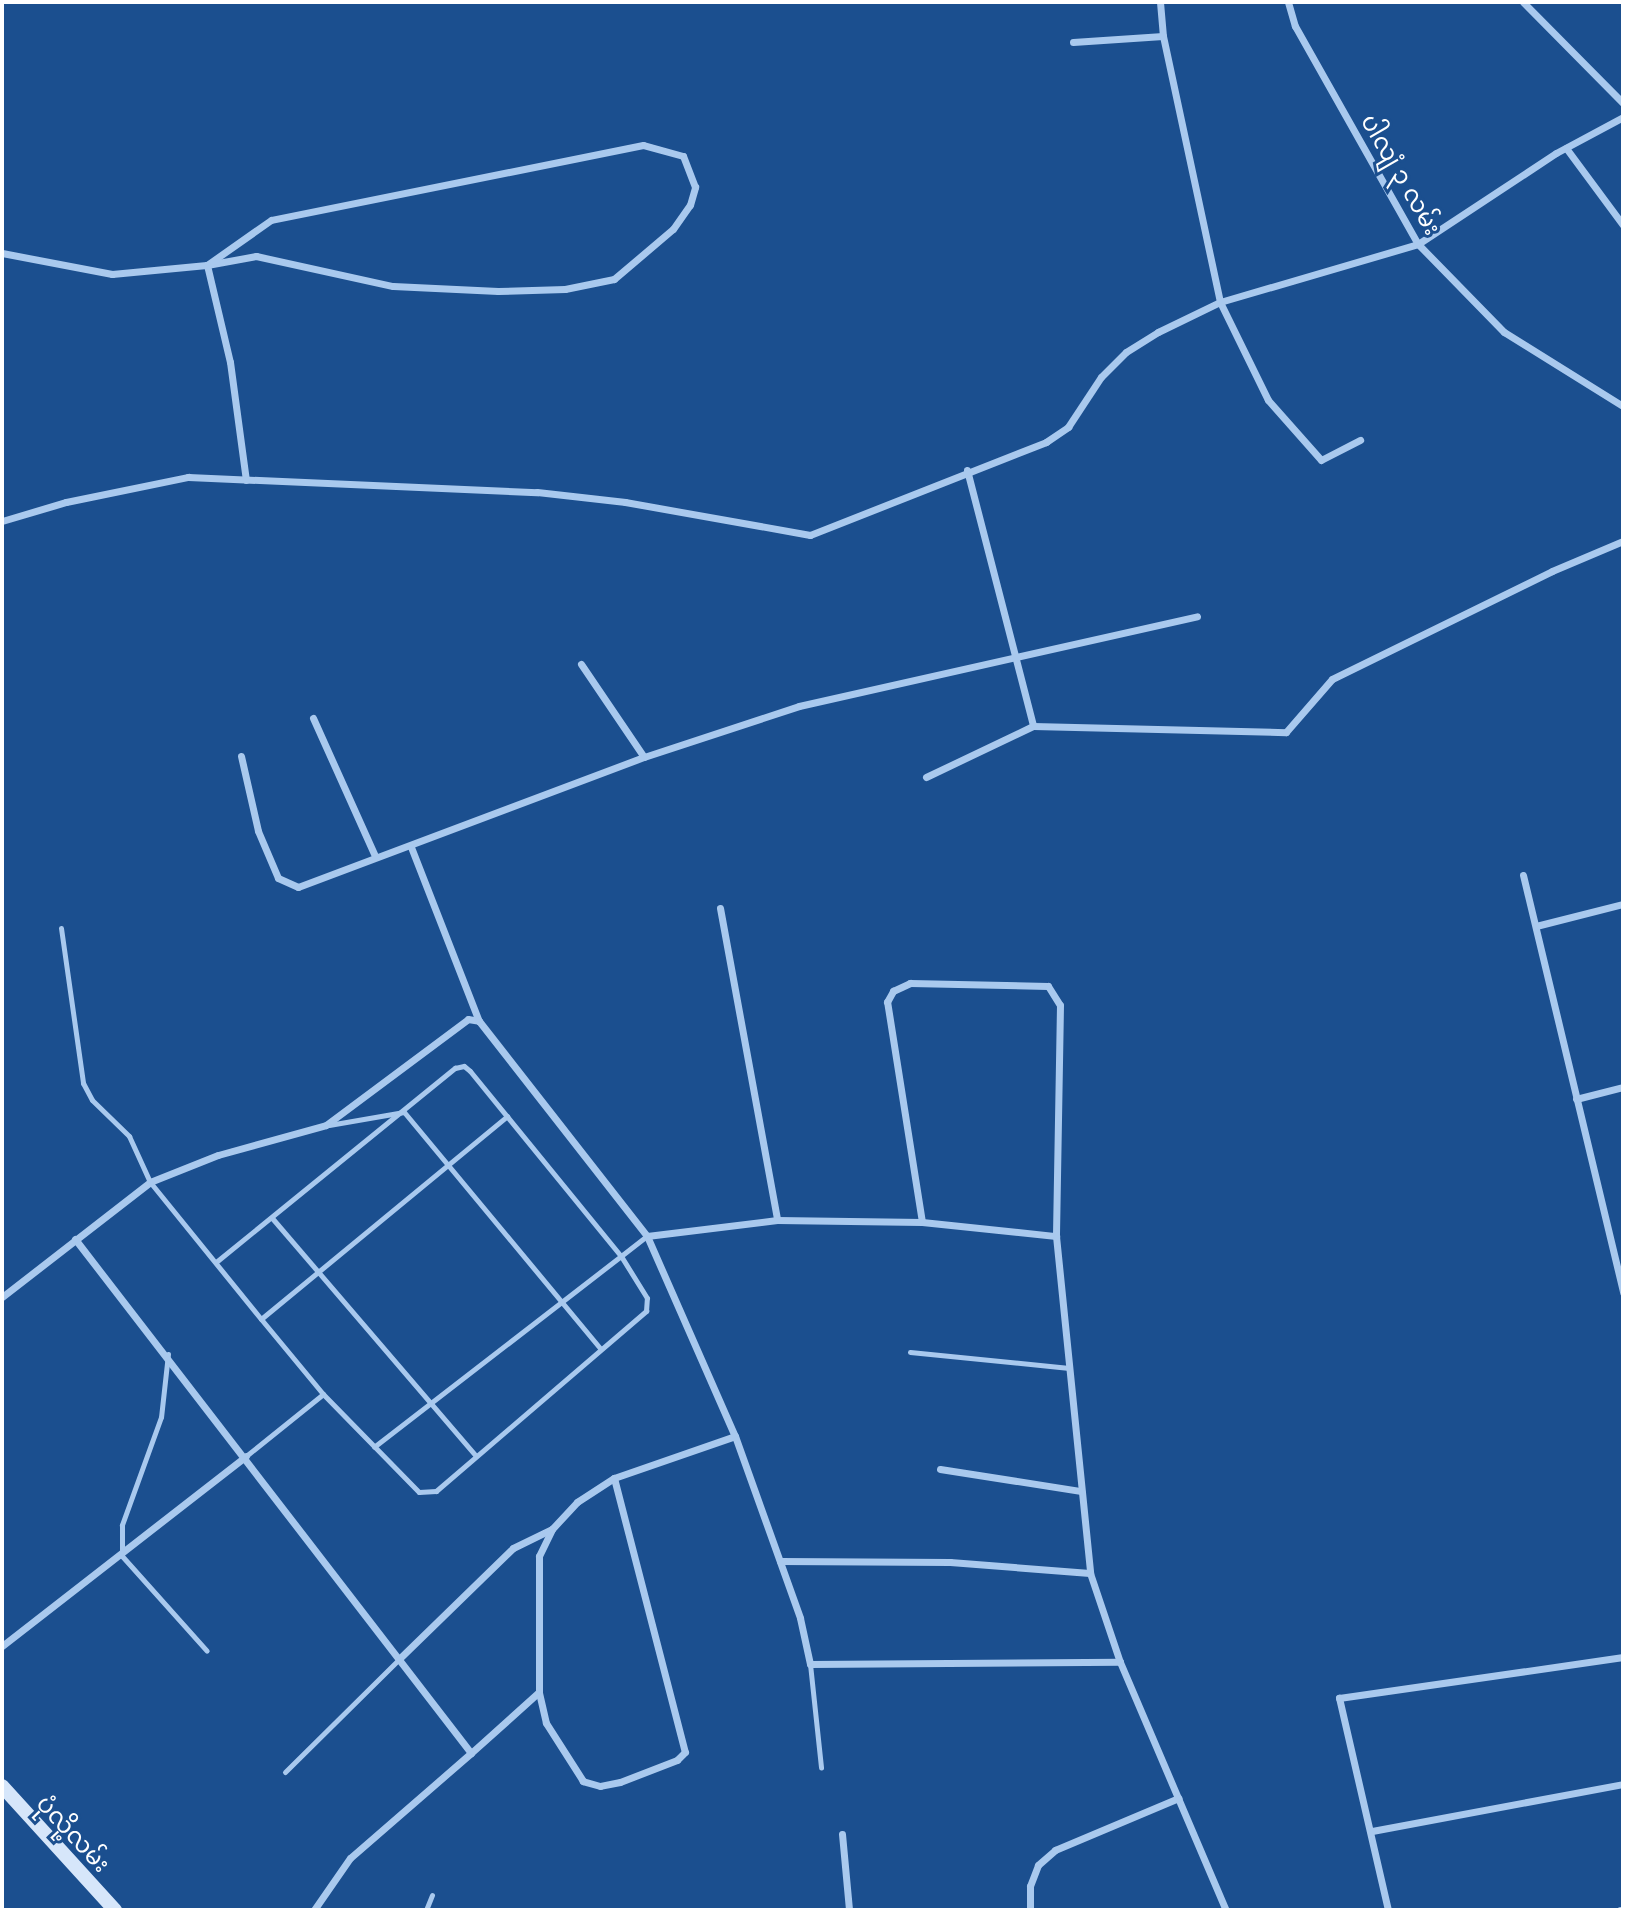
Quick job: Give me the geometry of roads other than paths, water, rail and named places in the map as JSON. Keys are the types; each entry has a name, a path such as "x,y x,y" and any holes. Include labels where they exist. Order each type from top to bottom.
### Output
{"main road":[{"name":"ပုံလို့လမ်း","path":"2,1786 115,1910"}],"street":[{"path":"1160,2 1163,36 1220,302 1268,400 1321,460 1360,440"},
{"name":"ပါလျံ ၃ လမ်း","path":"1288,2 1295,26 1418,244 1504,332 1623,407"},
{"path":"1523,2 1623,103"},
{"path":"1073,42 1163,36"},
{"path":"2,521 66,502 188,477 537,492 625,502 810,535 967,470 1046,442 1068,427 1101,377 1126,352 1220,302 1418,244 1566,148 1623,117"},
{"path":"2,253 112,274 207,265 256,256 393,286 498,291 565,289 614,279 622,274 673,229 690,205 695,187 683,156 643,145 271,220 207,265"},
{"path":"1566,148 1623,225"},
{"path":"207,265 230,362 246,480"},
{"path":"967,470 1012,656 1033,726"},
{"path":"926,776 1033,726 1286,732 1332,679 1552,571 1623,541"},
{"path":"240,756 258,831 278,878 298,887 375,856 411,847 644,757 799,706 1197,616"},
{"path":"582,664 644,757"},
{"path":"313,718 375,856"},
{"path":"411,847 479,1021 647,1236 735,1436 800,1618 810,1664 1120,1662"},
{"path":"1523,875 1623,1293"},
{"path":"1536,926 1623,904"},
{"path":"720,908 777,1220"},
{"path":"922,1222 887,1002 893,990 909,983 1048,986 1060,1005 1055,1236 1090,1573 1120,1662 1226,1910"},
{"path":"2,1297 150,1182 219,1155 326,1125 468,1019 479,1021"},
{"path":"1576,1099 1623,1087"},
{"path":"647,1236 777,1220 922,1222 1055,1236"},
{"path":"75,1239 168,1354 471,1752"},
{"path":"614,1478 685,1752 677,1760 620,1782 600,1786 583,1781 546,1723 539,1692 539,1556 552,1529 577,1502 614,1478 735,1436"},
{"path":"2,1646 122,1556 246,1456"},
{"path":"940,1469 1081,1491"},
{"path":"401,1657 513,1548 552,1529"},
{"path":"780,1561 950,1562 1090,1573"},
{"path":"1388,1910 1339,1698 1623,1657"},
{"path":"314,1910 350,1858 539,1692"},
{"path":"1371,1831 1623,1784"},
{"path":"1030,1910 1030,1886 1038,1864 1055,1850 1179,1798"},
{"path":"842,1834 849,1910"}],"lane":[{"path":"61,928 83,1083 92,1100 139,1150 150,1182 261,1320 323,1394 419,1492 428,1494 477,1456 649,1307 647,1298 621,1256 464,1066 455,1068 216,1262"},
{"path":"326,1125 404,1112"},
{"path":"404,1112 601,1349"},
{"path":"261,1320 507,1116"},
{"path":"272,1218 429,1405 477,1456"},
{"path":"374,1447 647,1236"},
{"path":"910,1352 1069,1368"},
{"path":"168,1354 161,1418 122,1525 122,1556 207,1651"},
{"path":"246,1456 323,1394"},
{"path":"285,1772 401,1657"},
{"path":"810,1664 821,1768"},
{"path":"426,1910 432,1895"}]}
